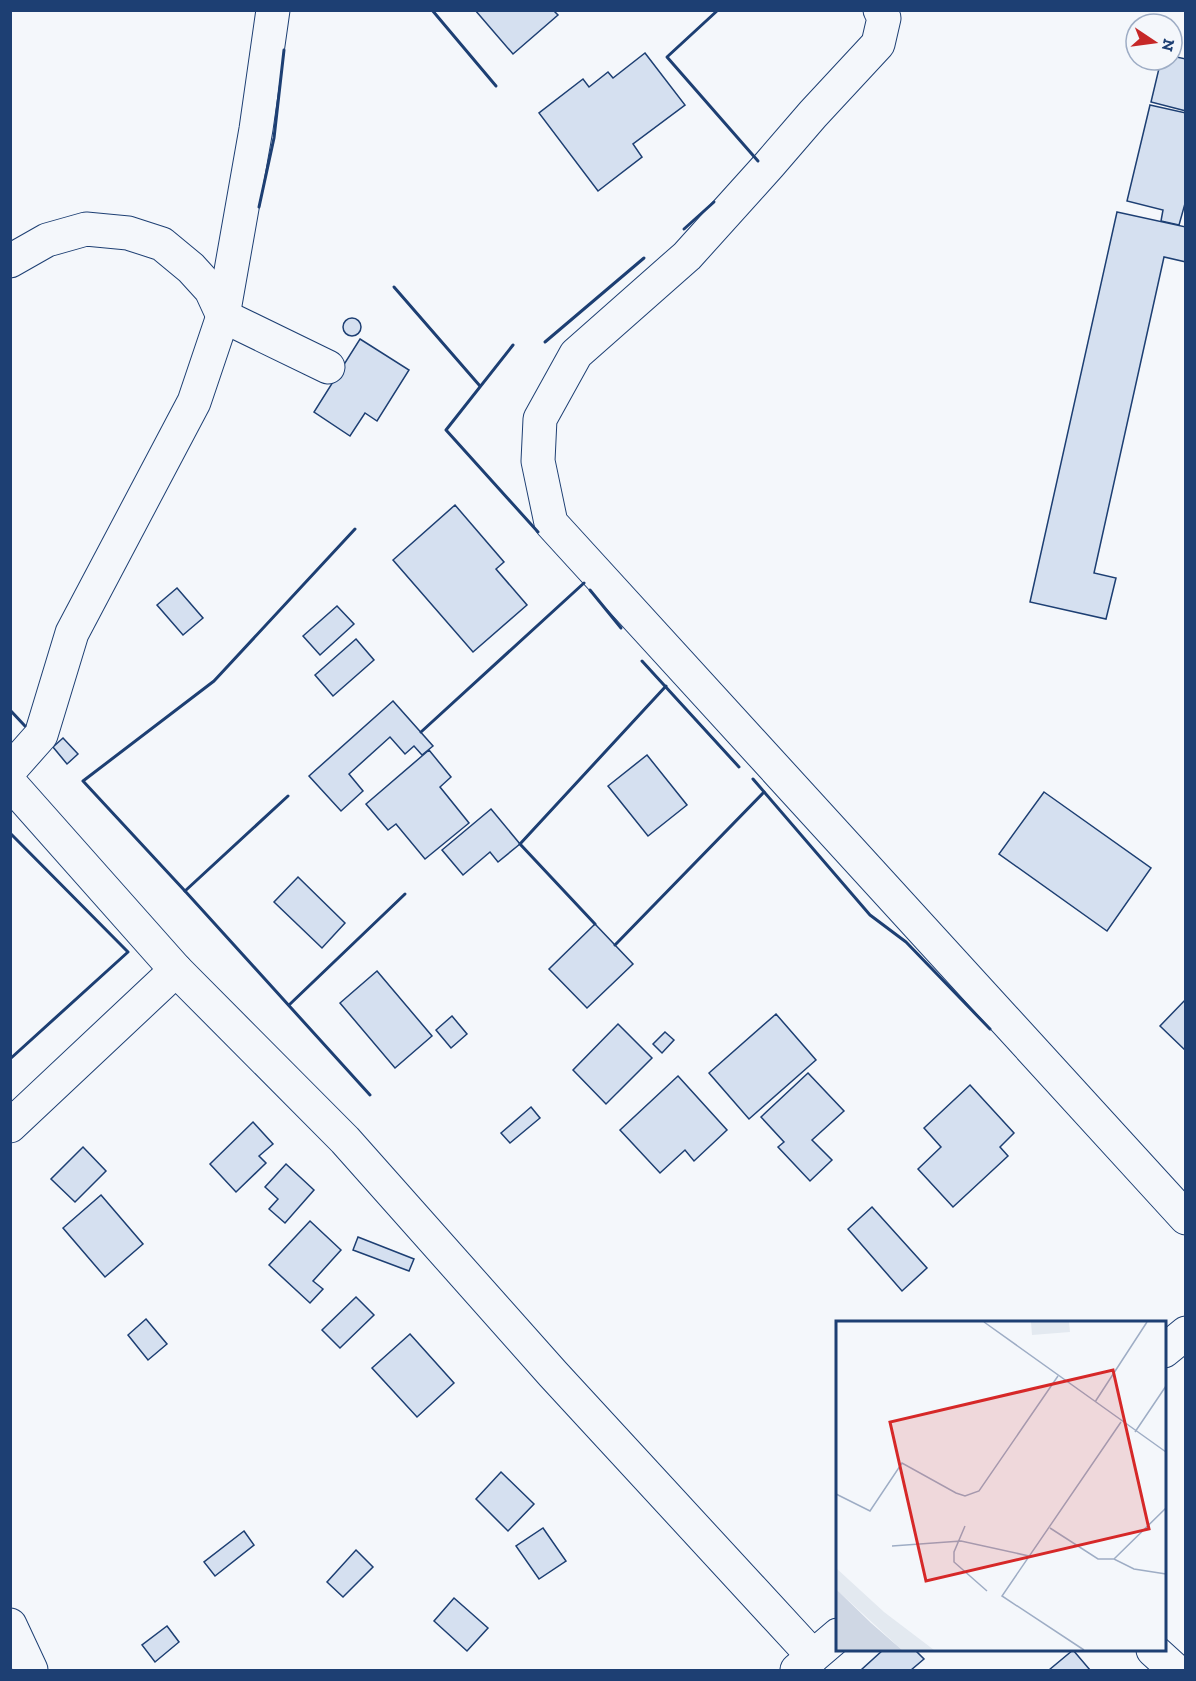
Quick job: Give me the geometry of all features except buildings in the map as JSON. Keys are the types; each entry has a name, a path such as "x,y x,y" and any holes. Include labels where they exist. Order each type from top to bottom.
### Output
{"street":[{"path":"10,770 41,735 72,633 194,402 223,316 256,129 273,10"},
{"path":"880,10 884,18 878,44 687,256 576,354 540,419 538,461 551,524 1185,1218"},
{"path":"10,261 47,240 86,230 128,233 162,244 191,268 211,290 223,316 328,367"},
{"path":"10,783 176,970 345,1140 805,1663 836,1636"},
{"path":"10,1126 176,970"},
{"path":"1166,1349 1185,1333"},
{"path":"10,1625 31,1671"},
{"path":"1154,1651 1175,1671"}],"wall":[{"path":"432,10 496,86"},
{"path":"718,10 667,57 758,161"},
{"path":"259,207 274,138 284,50"},
{"path":"684,229 714,202"},
{"path":"545,342 644,258"},
{"path":"394,287 480,386"},
{"path":"513,345 446,430 538,532"},
{"path":"355,529 214,681 83,781 370,1095"},
{"path":"421,732 584,583"},
{"path":"590,590 621,628"},
{"path":"642,661 739,767"},
{"path":"595,924 520,844 666,686"},
{"path":"10,710 25,726"},
{"path":"753,779 870,915 906,942 990,1029"},
{"path":"615,945 764,792"},
{"path":"185,891 288,796"},
{"path":"10,833 128,952 10,1059"},
{"path":"289,1005 405,894"}]}
